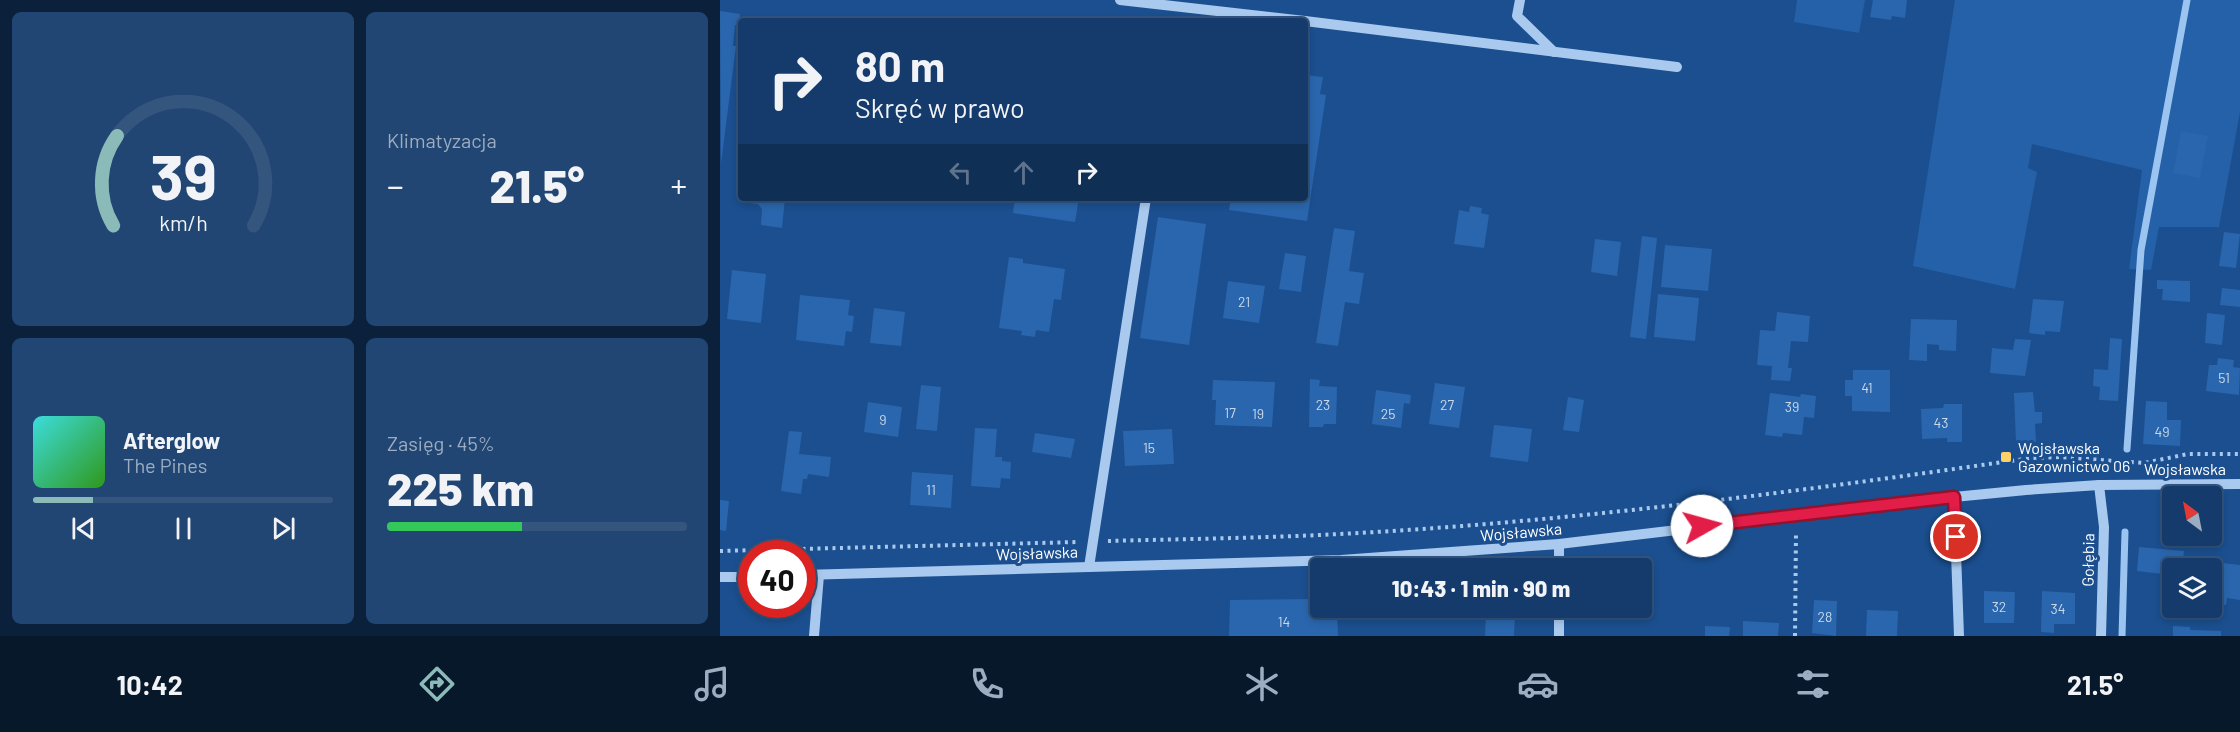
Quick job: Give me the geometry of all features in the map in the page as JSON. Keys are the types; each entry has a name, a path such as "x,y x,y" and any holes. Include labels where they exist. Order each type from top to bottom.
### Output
{"street":[{"path":"1120,0 1279,18"},
{"path":"1520,0 1517,16 1555,52"},
{"path":"1308,21 1677,67"},
{"path":"1089,567 1146,201"},
{"name":"Wojsławska","path":"819,575 1341,560 1559,544 1954,497 2099,485 2240,484"},
{"name":"Gołębia","path":"2099,485 2104,527 2101,636"},
{"path":"1954,497 1959,636"},
{"path":"1559,544 1559,558"},
{"path":"814,636 819,575"},
{"path":"720,577 738,577"},
{"path":"1559,618 1559,636"}],"path":[{"path":"720,551 1341,534 1492,523 1664,506 2031,458 2060,457 2145,463 2188,454 2240,454"},
{"path":"1796,636 1797,515"}],"shaded area":[{"path":"1797,0 1865,0 1859,33 1794,22"},
{"path":"1955,0 2240,0 2240,112 2219,227 2159,227 2151,270 2129,269 2142,170 2032,144 2028,168 2037,172 2015,289 1913,266"}],"building":[{"path":"1873,0 1907,0 1905,18 1892,16 1891,20 1870,17"},
{"path":"720,11 740,14 738,25 735,25 733,46 736,46 721,164"},
{"path":"1308,75 1323,77 1320,94 1326,95 1307,221 1229,210 1230,201 1308,201"},
{"path":"2181,131 2208,136 2200,178 2173,173"},
{"path":"785,201 782,228 761,225 762,209 758,204 741,202"},
{"path":"1015,201 1078,201 1075,222 1013,213"},
{"path":"1470,206 1482,208 1481,213 1489,215 1484,248 1454,244 1459,210 1469,212"},
{"path":"1158,217 1206,224 1189,345 1140,338"},
{"path":"1334,228 1355,231 1349,271 1364,273 1359,304 1345,302 1338,346 1316,343"},
{"path":"2224,232 2240,234 2236,268 2219,266"},
{"path":"1642,236 1657,238 1646,339 1630,337"},
{"path":"1595,239 1621,242 1617,276 1591,272"},
{"path":"1665,245 1712,249 1708,291 1661,287"},
{"path":"1285,253 1306,256 1301,292 1279,289"},
{"path":"1009,257 1023,259 1023,263 1065,269 1061,300 1054,299 1049,332 1036,330 1035,337 1021,335 1022,331 999,328"},
{"path":"732,270 766,274 761,323 727,319"},
{"path":"2157,280 2190,281 2190,302 2162,300 2163,289 2157,289"},
{"path":"1228,281 1265,286 1259,323 1223,318"},
{"path":"2222,288 2240,290 2240,307 2220,305"},
{"path":"1658,294 1699,298 1695,341 1654,337"},
{"path":"800,295 850,300 848,315 854,316 852,332 846,331 844,346 796,340"},
{"path":"2033,299 2064,301 2060,332 2045,331 2045,335 2029,333"},
{"path":"874,308 905,312 901,346 870,343"},
{"path":"1777,312 1810,316 1808,342 1791,341 1788,368 1792,368 1790,381 1771,380 1772,366 1757,365 1760,330 1775,331"},
{"path":"2207,313 2225,315 2222,345 2205,343"},
{"path":"1911,319 1957,320 1956,351 1939,350 1939,345 1927,344 1927,361 1909,360"},
{"path":"2110,338 2122,339 2118,401 2099,400 2100,387 2093,386 2094,369 2108,370"},
{"path":"2015,339 2031,340 2025,376 1990,373 1992,348 2013,350"},
{"path":"2218,358 2234,360 2233,367 2240,368 2239,395 2206,391 2209,365 2217,365"},
{"path":"1853,370 1890,370 1890,412 1852,411 1852,396 1845,396 1845,380 1853,380"},
{"path":"1310,379 1320,380 1319,386 1337,387 1336,424 1309,427"},
{"path":"1213,380 1275,382 1272,427 1215,425 1216,400 1212,400"},
{"path":"1435,383 1465,387 1459,428 1429,424"},
{"path":"921,385 941,387 937,431 916,429"},
{"path":"1376,390 1411,395 1410,404 1404,403 1401,428 1372,424"},
{"path":"2033,392 2035,412 2042,412 2042,423 2035,424 2036,442 2016,443 2014,393"},
{"path":"1770,393 1800,397 1801,394 1816,396 1814,418 1804,417 1802,435 1783,433 1782,437 1765,435"},
{"path":"1568,397 1584,400 1579,432 1563,430"},
{"path":"2146,401 2167,402 2167,420 2181,420 2180,446 2143,444"},
{"path":"868,402 902,407 898,437 864,432"},
{"path":"1944,404 1962,404 1962,442 1947,442 1947,438 1922,439 1921,409 1943,408"},
{"path":"1494,425 1532,429 1528,462 1490,457"},
{"path":"975,428 997,429 995,457 1002,457 1002,461 1011,462 1010,479 1001,478 1000,488 971,486"},
{"path":"1172,429 1174,464 1125,466 1123,431"},
{"path":"789,431 802,432 799,454 831,457 829,477 808,474 807,479 803,479 801,494 781,491"},
{"path":"1035,433 1075,439 1071,458 1032,452"},
{"path":"912,472 953,475 951,508 910,505"},
{"path":"720,500 729,501 726,531 720,530"},
{"path":"2139,547 2184,551 2183,558 2162,558 2162,574 2137,571"},
{"path":"2222,563 2240,565 2240,600 2227,598 2226,605 2222,605"},
{"path":"1984,591 2015,592 2014,623 1984,623"},
{"path":"2042,591 2075,593 2075,624 2054,624 2054,633 2041,632"},
{"path":"1310,599 1310,618 1337,618 1338,636 1229,636 1230,600"},
{"path":"1814,600 1837,601 1836,636 1812,633"},
{"path":"1867,610 1898,611 1897,636 1866,636"},
{"path":"1486,618 1515,618 1514,636 1485,636"},
{"path":"1743,621 1779,623 1778,636 1743,636"},
{"path":"1705,626 1730,627 1729,636 1705,636"},
{"path":"2173,626 2190,627 2190,630 2221,631 2221,636 2173,636"}],"waterway":[{"path":"2127,449 2141,250 2187,0"},
{"path":"2122,636 2125,532"}],"place":[{"name":"Wojsławska Gazownictwo 06","path":"2006,457"}],"route":[{"path":"1702,526 1954,497 1956,537"}]}
